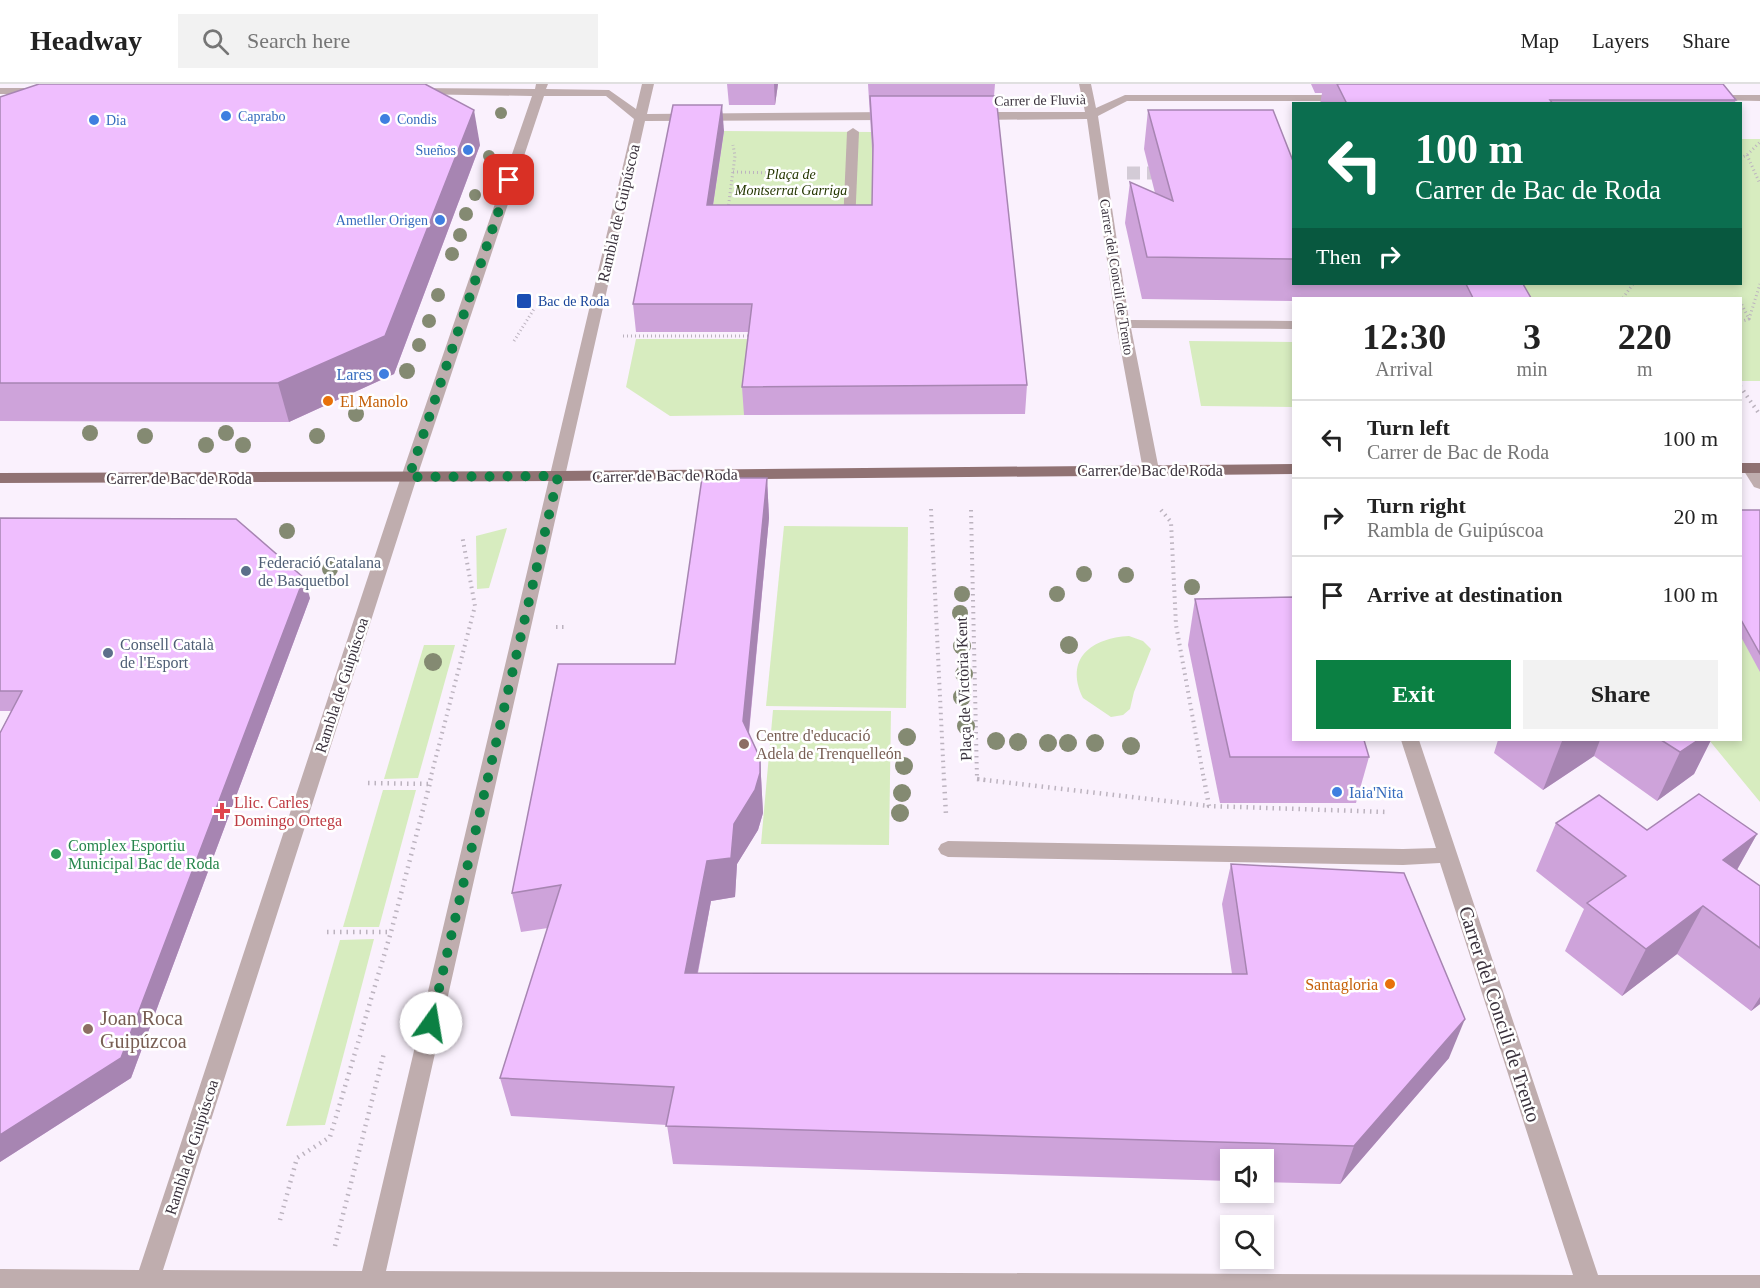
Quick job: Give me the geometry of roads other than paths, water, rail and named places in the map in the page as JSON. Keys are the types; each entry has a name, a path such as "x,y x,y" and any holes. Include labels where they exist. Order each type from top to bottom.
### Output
{"main road":[{"name":"Carrer de Bac de Roda","path":"0,478 558,476 1292,469"}],"street":[{"name":"Rambla de Guipúscoa","path":"367,1284 648,84"},
{"name":"Carrer del Concili de Trento","path":"1085,84 1092,115 1123,324 1151,470"},
{"name":"Rambla de Guipúscoa","path":"146,1285 409,477 541,87"},
{"path":"399,91 541,87 609,93 640,118 901,116"},
{"path":"0,91 56,91"},
{"name":"Carrer de Fluvià","path":"960,116 1092,115 1125,98 1362,98"},
{"path":"1704,98 1760,98"},
{"path":"849,224 852,132"},
{"path":"1123,324 1292,325"},
{"path":"1750,468 1760,484"},
{"name":"Carrer del Concili de Trento","path":"1410,741 1590,1287"},
{"path":"948,849 1391,857 1449,855"},
{"path":"0,1281 146,1285 326,1282 367,1284 1760,1287"}],"tunnel":[{"path":"1127,173 1173,173"}],"place":[{"name":"Caprabo","path":"226,116"},
{"name":"Condis","path":"385,119"},
{"name":"Dia","path":"94,120"},
{"name":"Sueños","path":"468,150"},
{"name":"Ametller Origen","path":"440,220"},
{"name":"Bac de Roda","path":"524,301"},
{"name":"Lares","path":"384,374"},
{"name":"El Manolo","path":"328,401"},
{"name":"Federació Catalana de Basquetbol","path":"246,571"},
{"name":"Consell Català de l'Esport","path":"108,653"},
{"name":"Centre d'educació Adela de Trenquelleón","path":"744,744"},
{"name":"Iaia'Nita","path":"1337,792"},
{"name":"Llic. Carles Domingo Ortega","path":"222,811"},
{"name":"Complex Esportiu Municipal Bac de Roda","path":"56,854"},
{"name":"Santagloria","path":"1390,984"},
{"name":"Joan Roca Guipúzcoa","path":"88,1029"}],"park label":[{"name":"Plaça de Montserrat Garriga","path":"791,182"}]}
